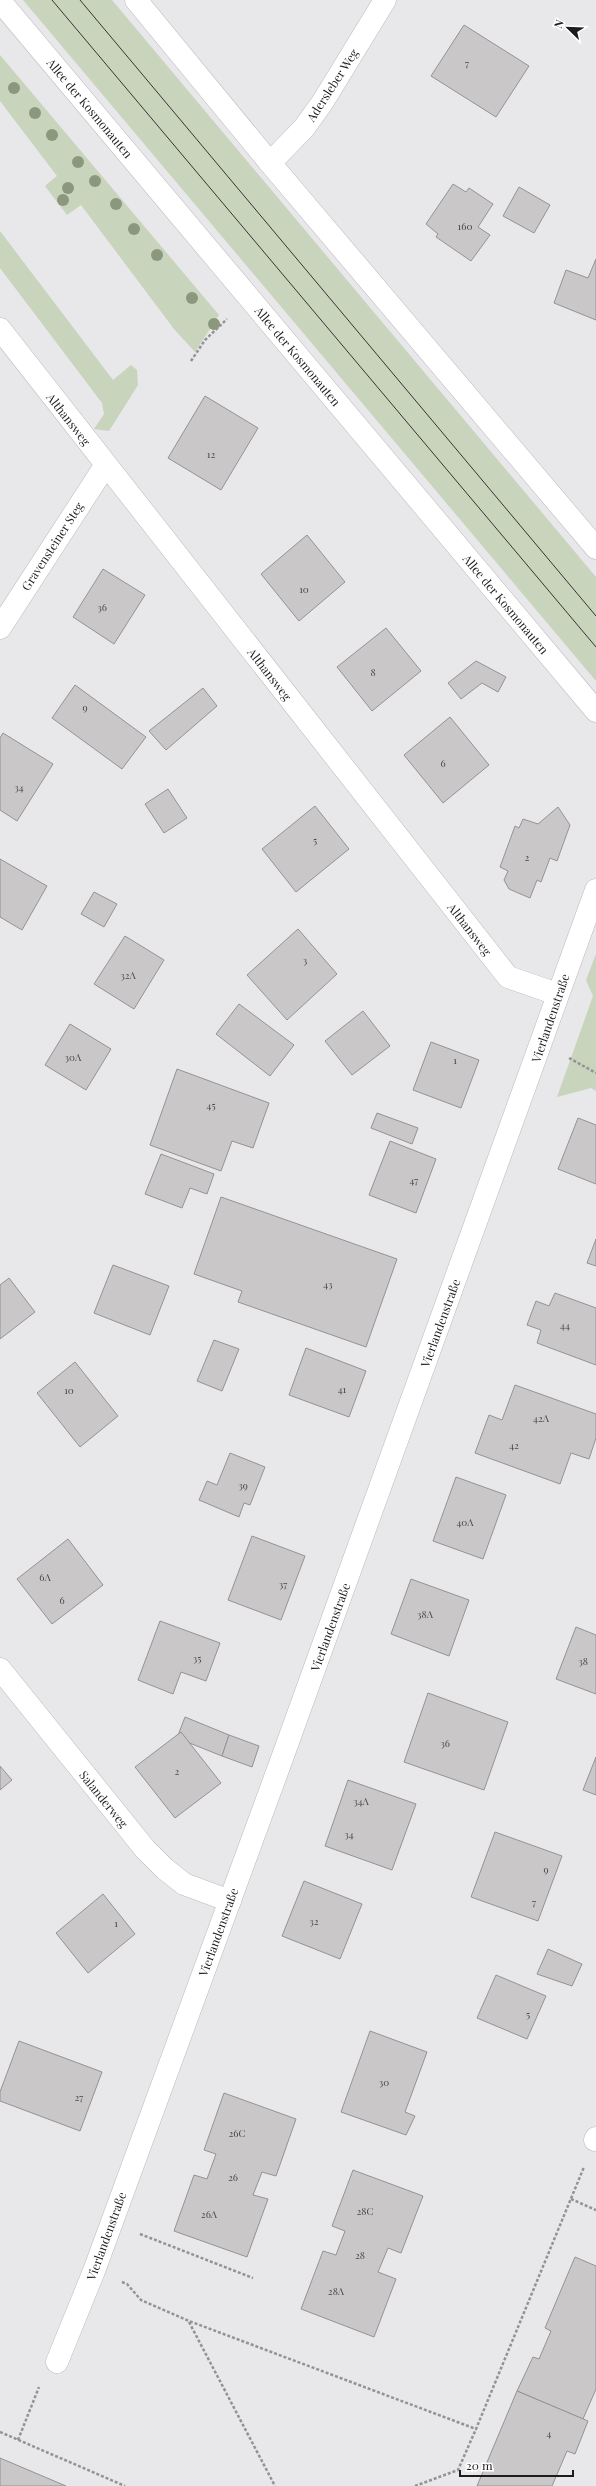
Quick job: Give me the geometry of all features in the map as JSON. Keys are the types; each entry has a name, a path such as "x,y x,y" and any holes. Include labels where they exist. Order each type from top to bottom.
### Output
{"street":[{"path":"136,0 270,163 596,548"},
{"name":"Adersleber Weg","path":"270,163 304,128 322,103 385,0"},
{"name":"Allee der Kosmonauten","path":"0,1 596,711"},
{"name":"Althansweg","path":"0,329 105,466 508,977 557,994"},
{"name":"Gravensteiner Steg","path":"0,628 105,466"},
{"name":"Vierlandenstraße","path":"57,2362 94,2271 230,1901 493,1179 557,994 596,890"},
{"name":"Salanderweg","path":"0,1669 145,1849 165,1869 184,1884 230,1901"}],"path":[{"path":"191,361 205,340 228,318"},
{"path":"565,1056 596,1073"},
{"path":"415,2486 458,2470 596,2139"},
{"path":"571,2199 596,2210"},
{"path":"138,2233 253,2278"},
{"path":"94,2271 127,2284 141,2300 189,2321 476,2429"},
{"path":"189,2321 275,2486"},
{"path":"18,2440 41,2383 57,2362"},
{"path":"0,2432 125,2486"}],"green space":[{"path":"23,0 112,0 596,577 596,681"},
{"path":"0,55 219,315 195,352 174,329 81,205 67,215 45,186 57,176 0,101"},
{"path":"0,231 113,380 131,365 137,370 138,385 109,431 94,429 104,414 102,403 0,268"},
{"path":"596,954 596,1091 591,1088 557,1097 593,996 586,980"}],"building":[{"path":"464,25 529,66 496,117 431,76"},
{"path":"453,184 466,192 469,188 493,204 478,227 490,235 471,261 436,237 438,234 426,224"},
{"path":"519,187 550,205 534,233 503,216"},
{"path":"596,259 596,320 554,303 566,270 588,278"},
{"path":"205,396 258,428 221,490 168,458"},
{"path":"307,535 345,582 299,621 261,574"},
{"path":"103,569 145,595 114,644 73,617"},
{"path":"386,628 421,671 372,711 337,667"},
{"path":"476,661 506,677 498,692 482,683 461,699 448,683"},
{"path":"75,685 146,737 122,769 52,718"},
{"path":"203,688 217,706 166,750 149,731"},
{"path":"450,717 489,765 443,803 404,755"},
{"path":"3,733 53,764 17,821 0,810 0,738"},
{"path":"168,789 187,818 164,833 145,804"},
{"path":"315,806 349,849 296,892 262,849"},
{"path":"558,807 570,825 557,861 550,858 541,882 537,880 530,898 509,889 504,880 508,871 500,867 515,826 519,828 523,819 538,824"},
{"path":"0,859 47,886 22,930 0,917"},
{"path":"94,892 117,904 104,927 81,914"},
{"path":"298,929 337,974 287,1020 247,975"},
{"path":"125,936 164,960 134,1009 94,984"},
{"path":"239,1004 294,1045 270,1076 216,1034"},
{"path":"363,1011 390,1046 352,1075 325,1041"},
{"path":"70,1024 111,1049 86,1090 45,1065"},
{"path":"431,1042 479,1060 461,1108 413,1090"},
{"path":"177,1069 269,1103 253,1148 232,1141 221,1171 150,1145"},
{"path":"377,1113 418,1128 412,1144 371,1128"},
{"path":"578,1118 596,1125 596,1184 558,1169"},
{"path":"390,1141 436,1159 416,1213 369,1195"},
{"path":"161,1154 214,1174 207,1194 190,1188 182,1208 145,1194"},
{"path":"221,1197 397,1259 366,1347 238,1302 242,1291 194,1274"},
{"path":"596,1239 596,1266 587,1263"},
{"path":"113,1265 169,1286 150,1335 94,1313"},
{"path":"9,1278 35,1312 0,1339 0,1285"},
{"path":"555,1293 596,1308 596,1365 537,1343 541,1330 527,1325 536,1301 549,1306"},
{"path":"214,1340 239,1349 222,1391 197,1381"},
{"path":"306,1348 366,1371 349,1417 289,1395"},
{"path":"75,1362 118,1416 80,1447 37,1393"},
{"path":"515,1385 596,1414 596,1438 589,1459 571,1453 560,1484 475,1453 489,1415 502,1420"},
{"path":"230,1453 265,1467 250,1505 244,1503 239,1517 199,1500 207,1481 217,1485"},
{"path":"456,1477 506,1495 483,1559 433,1541"},
{"path":"252,1536 305,1556 281,1620 228,1600"},
{"path":"68,1539 103,1585 52,1624 17,1579"},
{"path":"411,1579 469,1600 449,1656 391,1634"},
{"path":"160,1621 220,1643 206,1681 181,1672 173,1694 138,1680"},
{"path":"576,1627 596,1635 596,1694 556,1679"},
{"path":"428,1693 508,1722 484,1790 404,1762"},
{"path":"185,1717 229,1735 222,1756 177,1738"},
{"path":"181,1732 221,1783 175,1818 135,1767"},
{"path":"229,1735 259,1746 252,1767 222,1756"},
{"path":"596,1757 596,1795 583,1790"},
{"path":"0,1766 12,1780 0,1790"},
{"path":"348,1780 416,1804 392,1870 325,1846"},
{"path":"495,1832 562,1856 538,1921 471,1897"},
{"path":"304,1881 362,1904 340,1959 282,1936"},
{"path":"103,1894 135,1934 88,1973 56,1933"},
{"path":"548,1949 582,1964 572,1986 537,1974"},
{"path":"496,1975 546,1996 527,2039 477,2018"},
{"path":"370,2031 427,2052 405,2112 415,2116 406,2135 341,2112"},
{"path":"19,2041 102,2072 80,2131 0,2101 0,2092"},
{"path":"224,2093 296,2119 276,2176 262,2172 253,2195 268,2199 247,2257 174,2231 194,2175 207,2179 216,2154 204,2150"},
{"path":"353,2170 423,2196 401,2253 388,2248 378,2272 396,2279 374,2337 301,2309 323,2251 336,2255 345,2231 332,2226"},
{"path":"575,2257 596,2266 596,2389 583,2419 517,2391 533,2357 539,2359 551,2331 545,2328"},
{"path":"517,2391 588,2421 575,2454 567,2451 552,2486 477,2486"},
{"path":"0,2458 66,2486 0,2486"}],"tram line":[{"path":"52,0 596,647"},
{"path":"80,0 596,616"}]}
